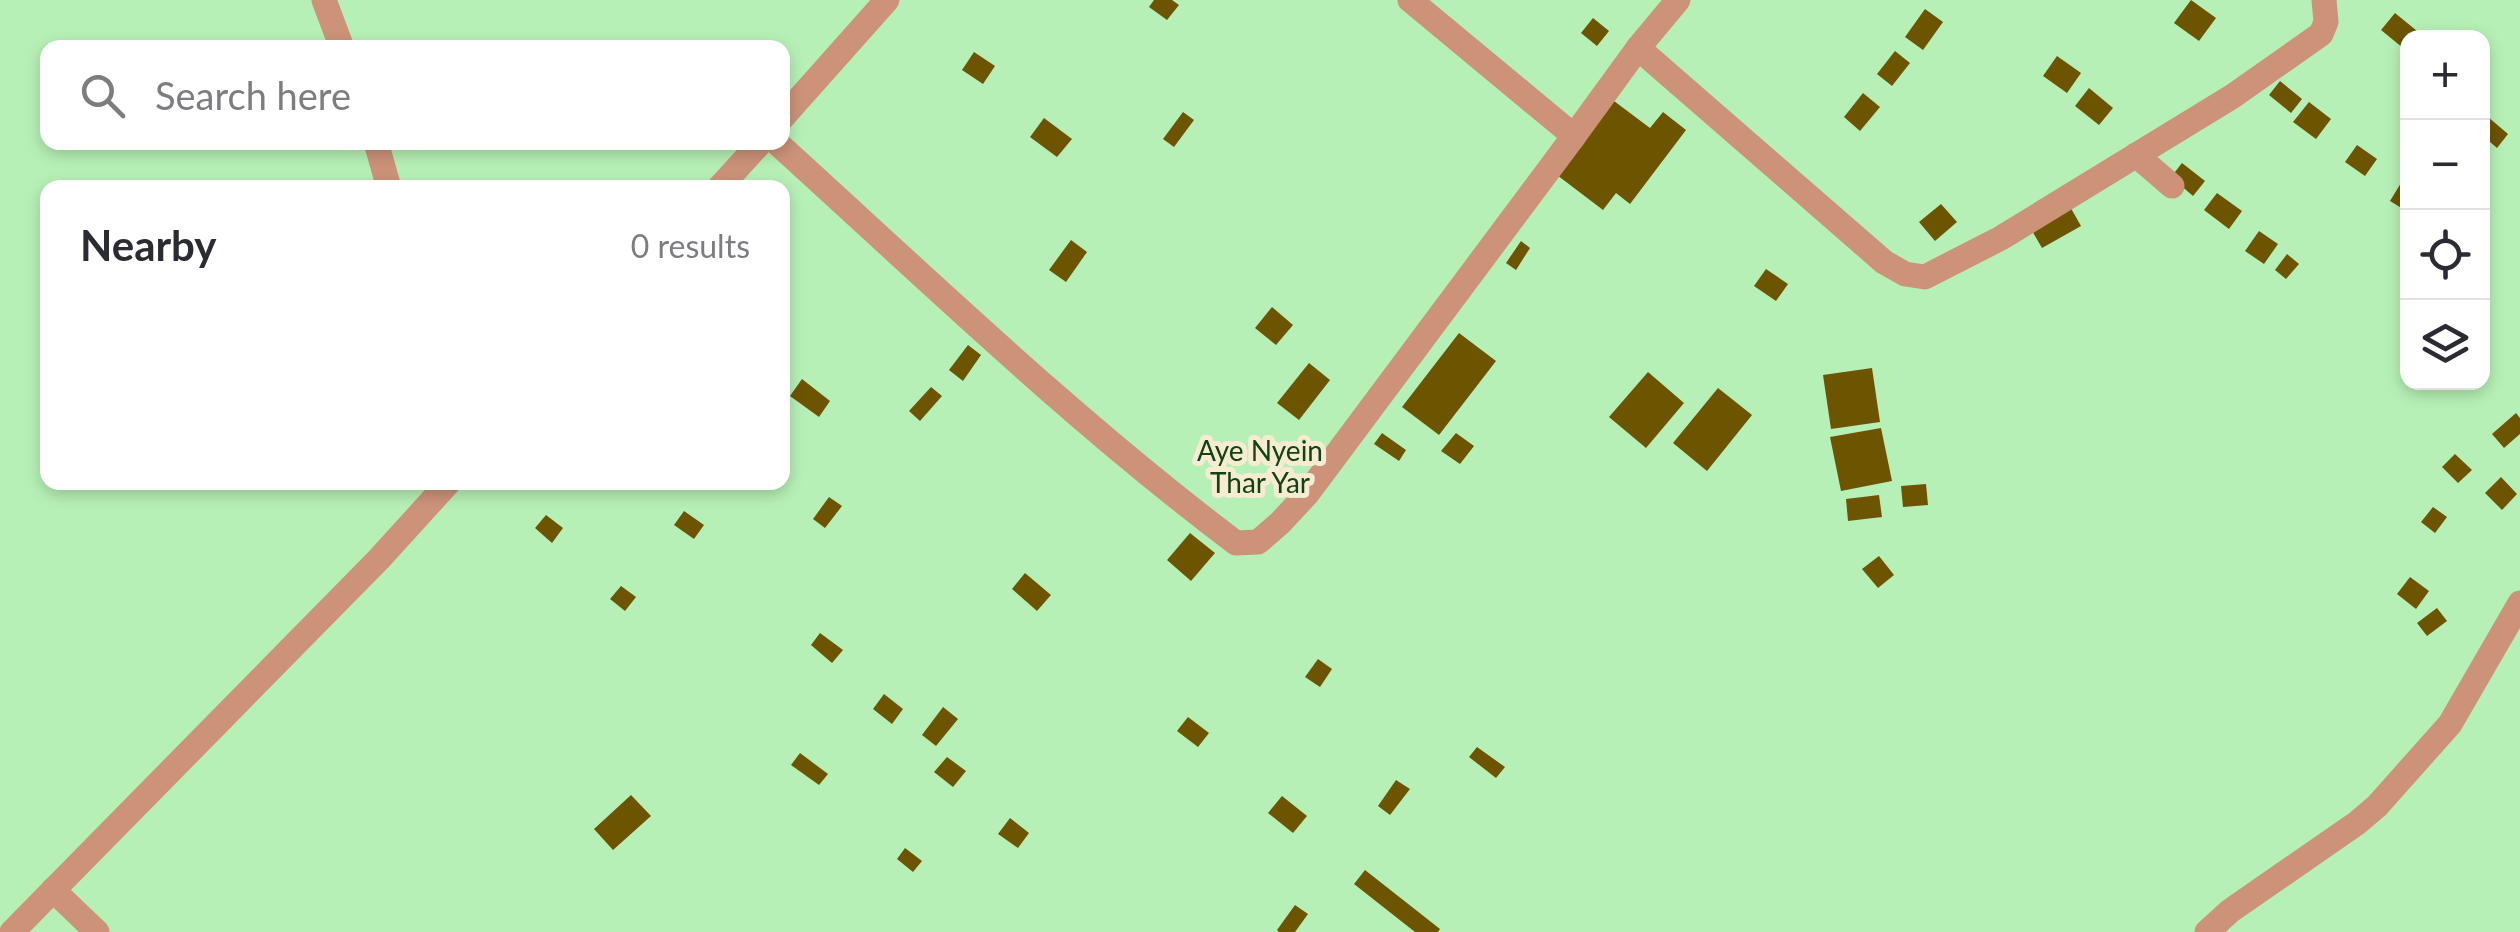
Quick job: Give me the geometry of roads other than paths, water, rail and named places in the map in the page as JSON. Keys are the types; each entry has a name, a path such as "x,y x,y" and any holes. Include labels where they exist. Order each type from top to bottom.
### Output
{"street":[{"path":"324,0 339,40"},
{"path":"790,109 887,0"},
{"path":"1410,0 1574,136"},
{"path":"785,150 1115,446 1236,543 1258,542 1306,494 1638,48 1678,0"},
{"path":"1638,48 1867,248 1905,274 1925,277 2001,238 2232,96 2320,34 2326,22 2324,0"},
{"path":"378,150 387,180"},
{"path":"726,180 753,150"},
{"path":"2136,155 2172,186"},
{"path":"12,932 442,490"},
{"path":"2208,932 2230,911 2377,806 2450,724 2520,603"},
{"path":"53,890 97,932"}],"park label":[{"name":"Aye Nyein Thar Yar","path":"1260,466"}]}
